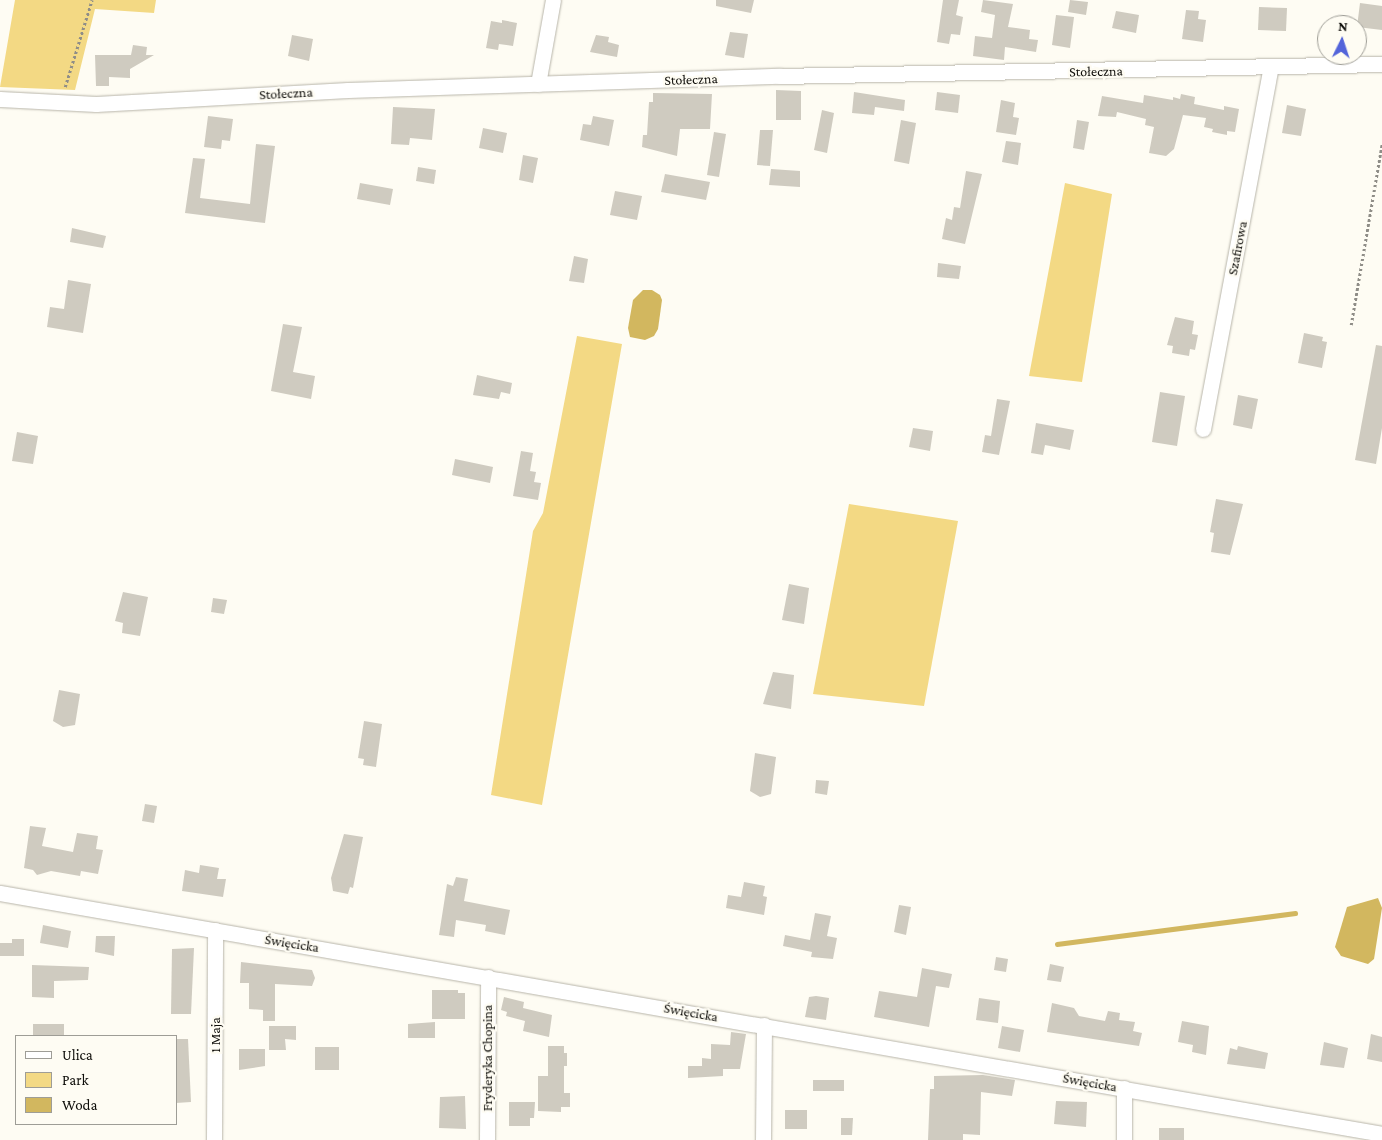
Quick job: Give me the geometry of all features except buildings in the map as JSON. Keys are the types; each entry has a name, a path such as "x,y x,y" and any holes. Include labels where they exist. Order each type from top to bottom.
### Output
{"street":[{"path":"538,84 552,0"},
{"name":"Stołeczna","path":"0,99 96,104 538,84 1382,64"},
{"name":"Szafirowa","path":"1203,429 1271,67"},
{"name":"Święcicka","path":"0,893 1382,1134"},
{"name":"1 Maja","path":"214,1140 215,930"},
{"name":"Fryderyka Chopina","path":"487,1140 488,977"},
{"path":"763,1140 764,1025"},
{"path":"1124,1088 1124,1140"}],"path":[{"path":"60,103 92,0"},
{"path":"1351,326 1382,144"}],"green space":[{"path":"15,0 156,0 154,13 95,9 75,90 0,87"},
{"path":"1065,183 1112,194 1082,382 1029,376"},
{"path":"577,336 622,344 542,805 491,795 533,531 543,513"},
{"path":"849,504 958,521 924,706 813,694"}],"water":[{"path":"643,290 652,290 660,295 662,300 658,329 654,336 645,340 630,337 628,328 633,300"},
{"path":"1378,898 1382,908 1374,959 1368,964 1341,956 1335,947 1347,907"}],"waterway":[{"path":"1057,944 1295,913"}]}
